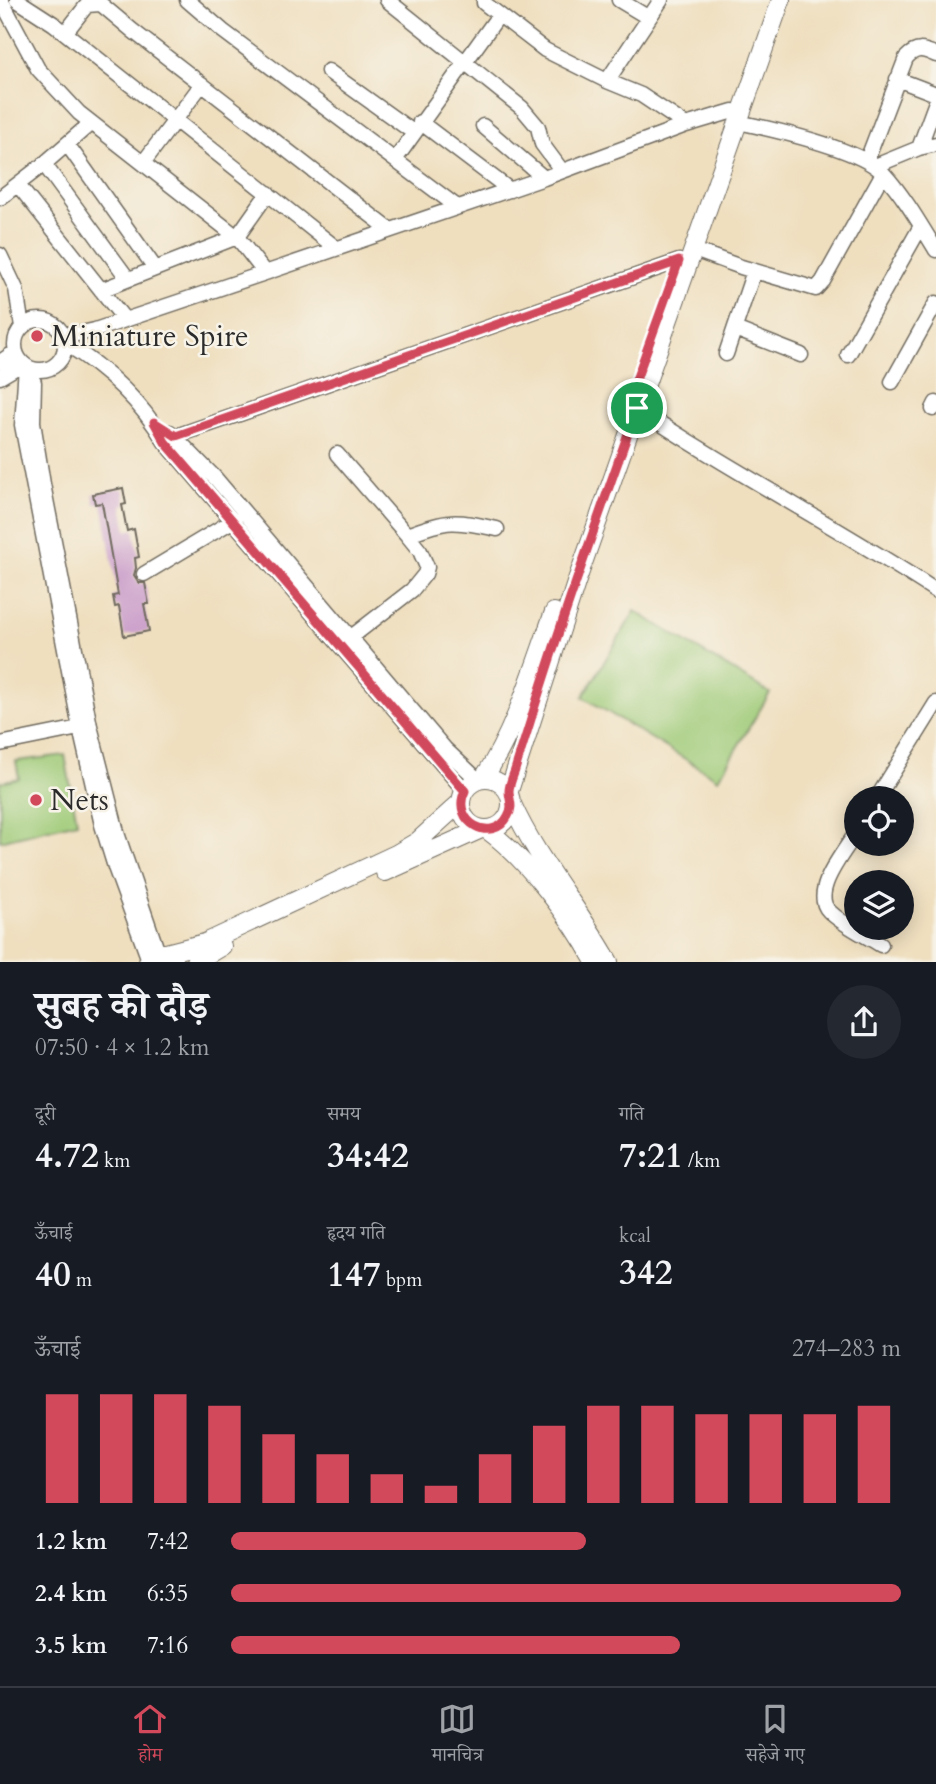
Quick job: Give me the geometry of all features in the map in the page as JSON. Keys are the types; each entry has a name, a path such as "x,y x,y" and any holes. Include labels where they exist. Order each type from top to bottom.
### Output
{"main road":[{"path":"159,958 212,940 396,854 418,841 472,788 502,751 632,405 694,250 773,1"},
{"path":"195,961 224,945 484,829 494,828 506,819 510,798 632,405 679,261 735,116"},
{"path":"472,788 501,783 521,824 591,929 609,961"},
{"path":"472,788 465,818 515,853 570,922 595,961"}],"street":[{"path":"1,0 37,69 91,123 237,237 265,273"},
{"path":"17,0 54,24 336,248"},
{"path":"387,0 532,118 538,127 542,144 562,171"},
{"path":"484,0 484,3 545,50 641,95 686,125"},
{"path":"619,0 649,18"},
{"path":"607,81 661,0"},
{"path":"191,1 223,31 456,206"},
{"path":"69,28 87,5 98,2 390,230"},
{"path":"395,160 499,15"},
{"path":"694,250 810,288 819,287 875,166 897,79 911,52 923,49 936,55"},
{"path":"328,71 510,190"},
{"path":"897,79 936,94"},
{"path":"143,163 202,84"},
{"path":"919,148 936,102"},
{"path":"64,340 510,190 686,125 735,116 875,166 928,233 936,250"},
{"path":"0,198 91,123"},
{"path":"483,125 544,178"},
{"path":"67,144 155,268"},
{"path":"875,166 936,144"},
{"path":"44,164 128,279"},
{"path":"18,185 125,320"},
{"path":"101,290 237,237 268,194"},
{"path":"848,355 928,233"},
{"path":"0,255 16,289 22,327"},
{"path":"171,439 679,261"},
{"path":"726,354 754,271"},
{"path":"0,362 25,363 48,369 63,355 64,340 58,327 44,320 16,289"},
{"path":"892,382 936,303"},
{"path":"44,320 33,320 22,327 15,338 25,363 85,727 93,791 115,867 159,958"},
{"path":"735,329 801,355"},
{"path":"64,340 111,375 238,505 445,749 472,788"},
{"path":"0,377 25,363"},
{"path":"632,405 936,591"},
{"path":"171,439 234,520 472,788"},
{"path":"337,454 407,535 424,559 425,574 412,590 350,638"},
{"path":"144,574 234,520"},
{"path":"407,535 438,523 452,522 497,529"},
{"path":"884,786 936,703"},
{"path":"0,744 85,727"},
{"path":"844,851 822,891 823,902 829,911 881,946"}],"green space":[{"path":"635,611 770,693 718,779 583,697"},
{"name":"Nets","path":"65,755 77,822 0,841 0,782 19,778 16,761"}],"building":[{"path":"123,488 126,504 122,505 127,531 134,529 139,557 135,558 134,575 139,583 145,583 149,604 144,604 149,631 124,636 119,606 115,607 113,596 118,595 102,503 95,504 93,494"}],"place":[{"name":"Miniature Spire","path":"37,336"},
{"name":"Nets","path":"36,800"}],"route":[{"path":"679,261 628,402 637,408 538,695 509,791 512,804 510,814 500,825 486,829 475,826 465,818 461,802 465,791 165,442 154,422 176,436 679,261"}]}
